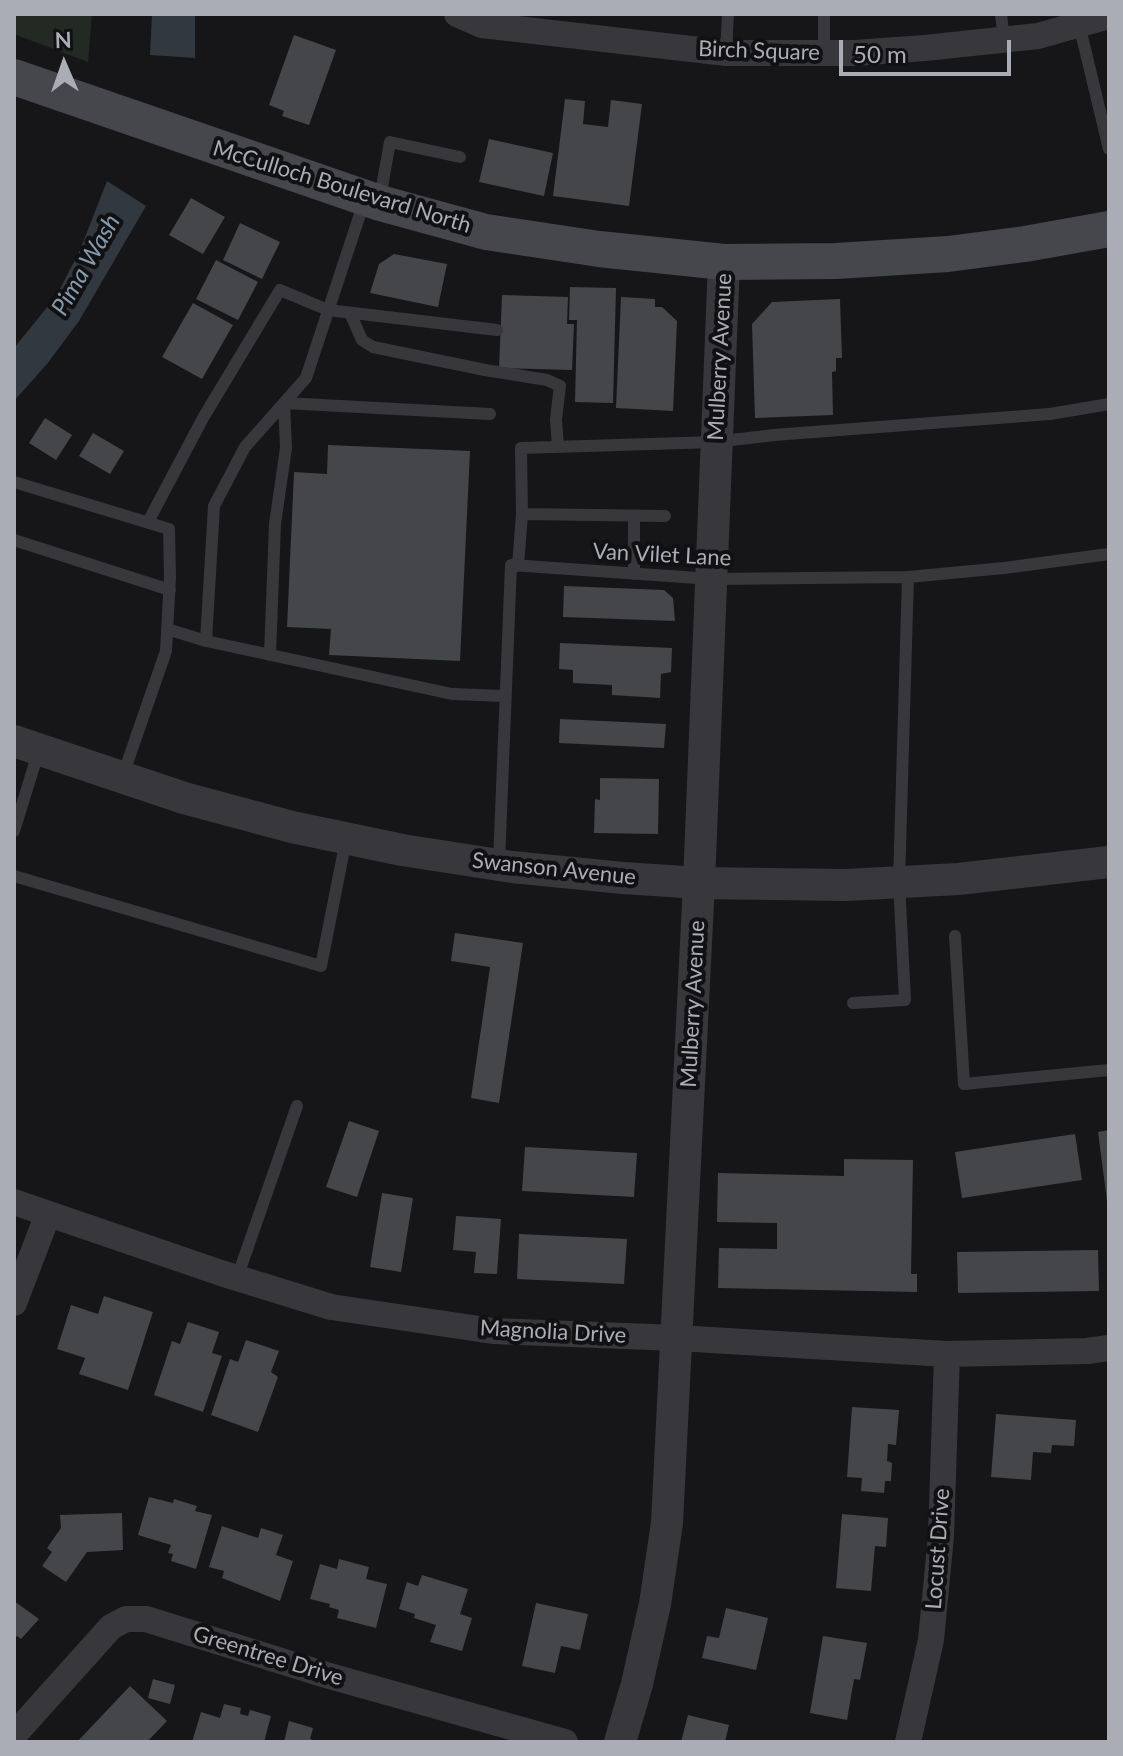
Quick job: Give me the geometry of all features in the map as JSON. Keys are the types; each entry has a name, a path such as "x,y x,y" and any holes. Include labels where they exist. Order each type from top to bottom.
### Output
{"main road":[{"name":"McCulloch Boulevard North","path":"14,77 372,201 486,232 599,249 724,262 836,261 948,254 1109,229"}],"street":[{"name":"Birch Square","path":"457,14 482,25 726,53 824,53 925,48 1003,27 1038,36 1109,16"},
{"name":"Mulberry Avenue","path":"620,1742 655,1604 667,1523 699,883 724,262"},
{"name":"Swanson Avenue","path":"27,746 184,798 346,838 498,865 699,883 846,885 958,879 1109,862"},
{"name":"Magnolia Drive","path":"14,1202 331,1307 493,1331 947,1354 1109,1348"},
{"path":"14,1303 48,1214"},
{"name":"Locust Drive","path":"908,1742 931,1640 941,1536 947,1354"},
{"name":"Greentree Drive","path":"14,1735 111,1627 126,1619 146,1619 326,1675 565,1742"}],"lane":[{"path":"726,53 728,14"},
{"path":"824,14 824,53"},
{"path":"1079,24 1109,149"},
{"path":"206,641 214,506 245,447 306,378 328,310 372,201 390,142 460,157"},
{"path":"148,522 203,418 280,290 328,310 497,330"},
{"path":"350,313 362,340 373,347 547,380 560,386 556,419 558,447"},
{"path":"284,403 490,414"},
{"path":"270,655 275,524 286,448 284,403"},
{"path":"498,865 511,565 518,566 522,514 521,448 715,442 1050,414 1109,404"},
{"path":"14,482 169,529 170,590 166,651 122,778"},
{"path":"522,514 665,516"},
{"path":"634,516 634,574"},
{"path":"14,540 170,590"},
{"name":"Van Vilet Lane","path":"518,566 712,579 908,577 1109,554"},
{"path":"853,1003 905,1000 899,882 908,577"},
{"path":"167,629 206,641 452,694 505,696"},
{"path":"14,831 27,746"},
{"path":"14,876 321,966 346,838"},
{"path":"955,936 964,1084 1109,1070"},
{"path":"237,1278 297,1106"}],"shaded area":[{"path":"14,14 92,14 88,62 14,34"}],"water":[{"path":"152,14 195,14 195,58 150,55"},
{"name":"Pima Wash","path":"107,181 146,206 79,321 14,401 14,348 57,295 80,250"}],"building":[{"path":"294,35 336,50 309,125 282,116 284,111 269,105"},
{"path":"565,99 585,101 583,124 608,127 611,100 642,104 629,206 553,196"},
{"path":"489,139 553,153 544,196 479,182"},
{"path":"191,198 225,217 203,254 169,235"},
{"path":"240,223 280,242 262,279 223,260"},
{"path":"394,254 447,264 438,307 370,293 379,264"},
{"path":"216,260 258,282 238,320 196,299"},
{"path":"570,287 616,288 613,403 575,402 577,320 569,320"},
{"path":"502,295 568,297 567,324 574,324 572,370 499,368"},
{"path":"621,297 655,299 655,307 662,307 677,321 673,411 616,408"},
{"path":"840,299 842,358 836,358 836,371 832,372 833,415 755,418 752,324 772,302"},
{"path":"193,303 233,325 202,379 162,357"},
{"path":"45,418 72,435 56,460 29,443"},
{"path":"93,433 124,451 110,474 79,456"},
{"path":"328,445 470,451 460,661 329,655 331,629 287,627 294,472 327,474"},
{"path":"564,586 664,590 673,598 675,621 563,617"},
{"path":"560,643 672,648 671,672 661,674 660,698 612,695 612,685 573,683 573,670 559,669"},
{"path":"560,719 666,724 664,748 559,743"},
{"path":"600,778 659,779 658,834 594,833 595,799 600,800"},
{"path":"455,933 523,943 499,1103 471,1098 490,967 451,961"},
{"path":"349,1121 379,1131 357,1197 326,1187"},
{"path":"1109,1130 1109,1200 1107,1201 1098,1132"},
{"path":"1075,1134 1082,1180 962,1198 955,1152"},
{"path":"525,1147 637,1153 634,1197 522,1191"},
{"path":"844,1159 913,1160 911,1274 917,1274 917,1292 718,1288 719,1248 777,1249 777,1223 717,1222 718,1173 844,1176"},
{"path":"382,1193 413,1198 401,1272 370,1267"},
{"path":"456,1216 501,1219 497,1274 474,1273 476,1252 453,1250"},
{"path":"519,1234 627,1239 624,1284 517,1279"},
{"path":"1098,1250 1099,1291 958,1293 957,1252"},
{"path":"104,1296 153,1312 128,1390 79,1374 85,1358 57,1349 71,1305 98,1314"},
{"path":"188,1322 219,1332 212,1353 222,1356 203,1412 154,1395 172,1341 180,1344"},
{"path":"246,1340 279,1351 271,1372 278,1377 258,1432 211,1415 230,1359 238,1362"},
{"path":"852,1407 899,1410 896,1445 888,1444 887,1461 892,1463 891,1481 885,1481 884,1493 861,1491 862,1478 847,1477"},
{"path":"996,1414 1076,1420 1074,1446 1052,1445 1051,1453 1033,1452 1031,1480 991,1477"},
{"path":"149,1497 173,1503 174,1499 197,1506 195,1511 212,1515 196,1569 171,1561 173,1554 168,1553 171,1545 138,1535"},
{"path":"122,1513 123,1550 87,1552 66,1582 42,1566 52,1552 47,1548 61,1528 60,1515"},
{"path":"842,1514 888,1518 886,1547 875,1546 871,1591 836,1588"},
{"path":"222,1526 258,1538 261,1528 283,1535 276,1555 293,1561 280,1601 222,1578 224,1571 209,1567"},
{"path":"339,1559 369,1567 366,1579 387,1584 376,1628 337,1618 339,1610 329,1607 330,1604 310,1599 320,1564 337,1569"},
{"path":"422,1575 468,1589 460,1614 472,1618 462,1651 430,1642 436,1625 399,1609 407,1582 418,1586"},
{"path":"14,1601 39,1619 21,1639 17,1636 14,1639"},
{"path":"536,1603 588,1614 580,1650 561,1646 555,1673 522,1666"},
{"path":"726,1608 768,1618 756,1670 702,1658 707,1636 719,1638"},
{"path":"823,1636 867,1643 860,1680 854,1679 847,1720 810,1713"},
{"path":"153,1679 175,1685 170,1704 148,1698"},
{"path":"130,1686 167,1721 147,1742 77,1742"},
{"path":"224,1704 241,1708 240,1714 248,1716 250,1710 271,1716 264,1742 192,1742 201,1712 220,1718"},
{"path":"688,1715 729,1725 725,1742 681,1742"},
{"path":"289,1721 313,1728 310,1739 319,1742 284,1742"}]}
